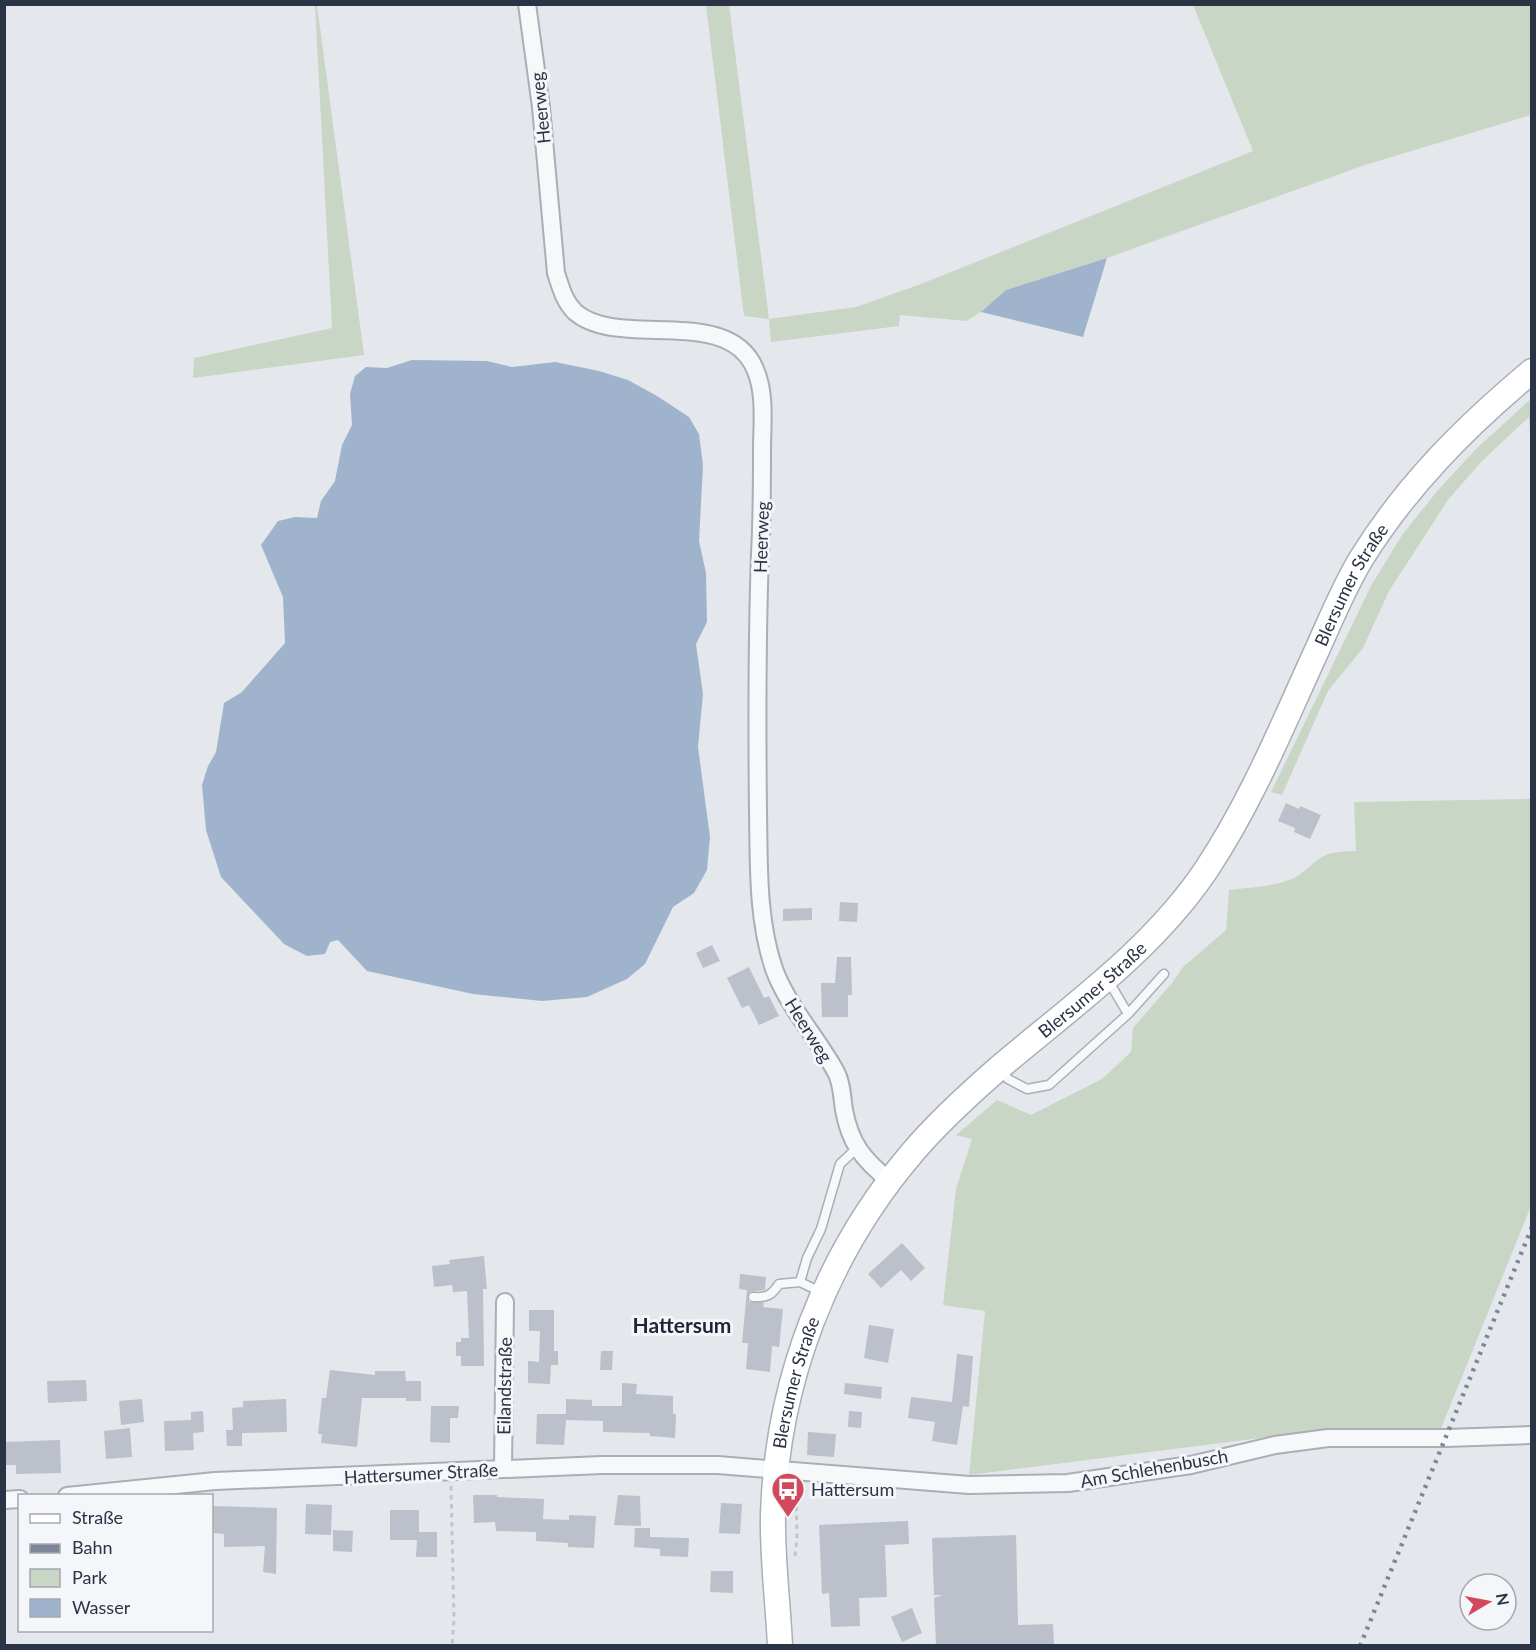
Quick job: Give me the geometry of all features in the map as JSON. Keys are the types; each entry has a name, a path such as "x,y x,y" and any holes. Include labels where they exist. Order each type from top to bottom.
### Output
{"main road":[{"name":"Blersumer Straße","path":"780,1646 773,1547 776,1470 780,1437 794,1371 802,1346 823,1293 843,1254 890,1181 934,1128 1107,977 1147,940 1189,893 1237,821 1340,599 1359,562 1386,520 1439,455 1532,371"}],"street":[{"name":"Heerweg","path":"527,4 541,107 556,273 564,298 576,313 594,323 614,327 695,332 723,338 742,351 755,368 762,397 762,519 757,735 760,896 765,936 775,971 795,1012 825,1053 839,1077 844,1113 857,1148 870,1167 890,1181"},
{"name":"Eilandstraße","path":"503,1469 505,1302"},
{"name":"Am Schlehenbusch","path":"776,1470 969,1485 1068,1483 1191,1465 1275,1445 1328,1438 1532,1435"},
{"name":"Hattersumer Straße","path":"88,1494 215,1482 602,1465 718,1465 776,1470"}],"lane":[{"path":"999,1069 1008,1079 1027,1089 1049,1085 1128,1014 1164,974"},
{"path":"1107,977 1128,1014"},
{"path":"800,1282 807,1258 821,1229 840,1164 857,1148"},
{"path":"753,1298 771,1295 779,1284 800,1282 823,1293"}],"path":[{"path":"451,1472 454,1620 452,1645"}],"green space":[{"path":"315,5 317,5 364,355 193,378 194,358 332,328"},
{"path":"706,5 729,5 769,319 744,316"},
{"path":"1193,5 1531,5 1531,115 1365,165 1107,258 1006,290 981,312 966,321 900,315 899,326 771,342 769,319 856,307 921,284 1253,151"},
{"path":"1531,399 1531,455 1529,417 1481,462 1448,500 1389,591 1363,648 1328,691 1282,795 1271,792 1371,586 1402,535 1439,489 1476,449"},
{"path":"1531,799 1531,1206 1440,1431 1330,1429 969,1475 985,1311 943,1305 956,1189 972,1139 956,1135 997,1100 1031,1115 1102,1079 1131,1052 1133,1028 1183,967 1226,930 1229,890 1287,881 1298,876 1328,854 1356,851 1354,802"}],"water":[{"path":"1107,258 1083,337 981,312 1006,290"},
{"path":"412,360 487,361 512,367 555,362 599,371 628,380 657,396 689,417 699,434 703,466 699,541 706,573 707,622 696,644 703,694 698,747 710,837 707,870 694,893 673,907 645,964 627,979 587,997 542,1001 473,994 367,971 338,940 330,942 325,954 307,956 284,944 221,877 206,830 202,785 208,766 216,752 224,703 242,692 285,643 283,597 261,545 278,521 295,517 317,518 321,501 335,481 342,445 352,425 350,394 355,376 366,367 387,368"}],"building":[{"path":"1286,803 1321,815 1310,839 1294,832 1295,828 1278,821"},
{"path":"840,902 858,903 857,922 839,921"},
{"path":"812,908 812,920 783,921 783,909"},
{"path":"712,945 720,961 703,968 696,953"},
{"path":"837,957 851,957 852,995 848,995 848,1017 822,1017 821,983 835,983"},
{"path":"749,967 764,998 769,996 779,1016 759,1025 749,1005 742,1008 727,978"},
{"path":"902,1243 925,1268 911,1281 901,1270 881,1288 868,1274"},
{"path":"484,1256 487,1289 483,1289 484,1366 461,1366 461,1356 456,1356 456,1342 461,1342 461,1338 469,1338 467,1291 453,1292 452,1285 434,1287 432,1266 450,1264 449,1260"},
{"path":"740,1274 766,1277 765,1290 750,1292 747,1297 749,1302 764,1303 763,1307 783,1309 779,1347 772,1346 770,1372 746,1369 748,1343 742,1343 747,1290 739,1289"},
{"path":"529,1310 554,1310 554,1351 558,1351 558,1365 551,1365 550,1384 528,1383 528,1361 539,1362 540,1331 529,1331"},
{"path":"869,1325 894,1329 888,1363 864,1358"},
{"path":"601,1351 613,1351 612,1370 600,1370"},
{"path":"957,1354 973,1356 969,1407 963,1406 957,1445 932,1441 935,1422 908,1418 911,1397 952,1402"},
{"path":"330,1370 375,1375 375,1371 405,1371 406,1381 421,1381 421,1401 406,1401 406,1398 362,1398 357,1447 321,1443 322,1434 318,1434 322,1398 326,1398"},
{"path":"86,1380 87,1401 48,1403 47,1381"},
{"path":"622,1383 637,1384 636,1394 673,1396 673,1414 676,1414 675,1438 650,1436 650,1433 603,1432 603,1421 566,1420 564,1445 536,1444 537,1414 566,1414 566,1399 592,1400 592,1406 622,1406"},
{"path":"845,1383 882,1387 881,1399 844,1394"},
{"path":"142,1399 144,1422 121,1425 119,1401"},
{"path":"286,1399 287,1432 242,1433 242,1446 227,1446 226,1430 233,1430 232,1408 243,1407 243,1401"},
{"path":"431,1406 459,1406 458,1418 450,1418 450,1443 430,1442"},
{"path":"203,1411 204,1432 193,1433 194,1450 165,1451 164,1421 191,1420 191,1412"},
{"path":"849,1411 862,1412 861,1428 848,1427"},
{"path":"130,1428 132,1457 106,1459 104,1431"},
{"path":"808,1432 836,1434 834,1457 807,1455"},
{"path":"60,1440 61,1473 16,1474 16,1465 4,1465 4,1442"},
{"path":"473,1495 544,1499 543,1519 569,1520 569,1515 596,1516 594,1548 568,1547 568,1543 536,1541 536,1532 496,1531 495,1522 474,1523"},
{"path":"618,1495 640,1496 641,1526 614,1525"},
{"path":"721,1503 742,1504 740,1534 719,1533"},
{"path":"306,1504 332,1505 331,1535 305,1534"},
{"path":"213,1506 277,1508 276,1574 263,1572 265,1546 224,1547 224,1534 213,1533"},
{"path":"390,1510 419,1510 419,1532 437,1532 437,1557 416,1557 417,1540 390,1540"},
{"path":"908,1521 909,1544 885,1545 887,1597 859,1598 860,1626 831,1627 829,1593 822,1594 819,1525"},
{"path":"635,1528 650,1528 650,1537 689,1538 688,1557 660,1556 660,1549 634,1547"},
{"path":"333,1530 353,1531 352,1552 333,1551"},
{"path":"1016,1535 1018,1625 1053,1624 1054,1646 936,1646 934,1598 942,1595 934,1595 932,1538"},
{"path":"711,1571 733,1571 733,1593 710,1592"},
{"path":"912,1608 922,1633 902,1642 891,1617"}],"railway":[{"path":"1360,1646 1532,1227"}],"place":[{"name":"Hattersum","path":"788,1518"}],"district":[{"name":"Hattersum","path":"682,1324"}]}
